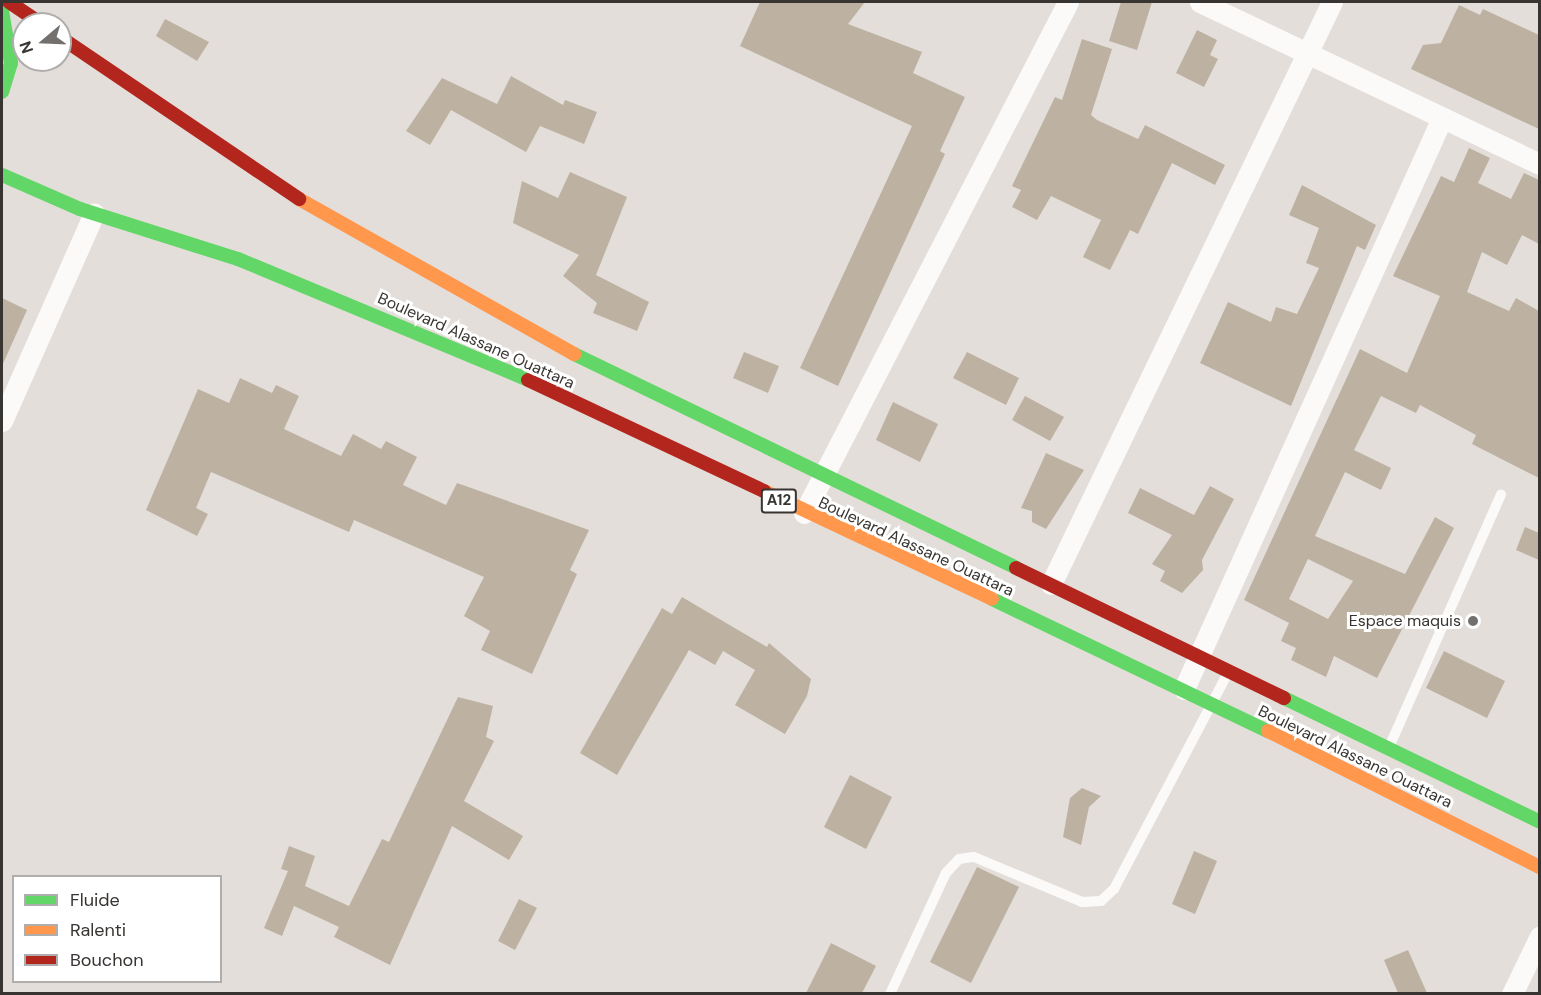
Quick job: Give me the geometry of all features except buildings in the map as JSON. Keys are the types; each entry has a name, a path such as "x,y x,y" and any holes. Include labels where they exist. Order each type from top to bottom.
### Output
{"main road":[{"path":"9,2 24,12"},
{"path":"2,11 11,63 2,92"},
{"name":"Boulevard Alassane Ouattara","path":"72,45 274,185 402,261 557,346 821,476 1229,669 1539,822"},
{"name":"Boulevard Alassane Ouattara","path":"2,175 94,213 238,259 374,312 1184,688 1212,705 1539,867"}],"street":[{"path":"804,513 821,476 1068,2"},
{"path":"1200,2 1539,164"},
{"path":"1051,584 1332,2"},
{"path":"1184,688 1442,118"},
{"path":"2,421 94,213"},
{"path":"1512,993 1539,936"}],"lane":[{"path":"1389,748 1502,494"},
{"path":"890,993 946,873 959,859 974,857 1082,902 1101,901 1114,889 1229,669"}],"traffic: fast":[{"path":"2,11 11,63 2,92"},
{"path":"2,175 80,209 238,259 528,380"},
{"path":"574,354 1016,568"},
{"path":"992,599 1268,731"},
{"path":"1284,698 1540,822"}],"traffic: slow":[{"path":"299,199 574,354"},
{"path":"764,491 992,599"},
{"path":"1268,731 1540,867"}],"traffic: jam":[{"path":"9,2 24,12"},
{"path":"72,45 299,199"},
{"path":"528,380 764,491"},
{"path":"1016,568 1284,698"}],"place":[{"name":"Espace maquis","path":"1473,621"}]}
